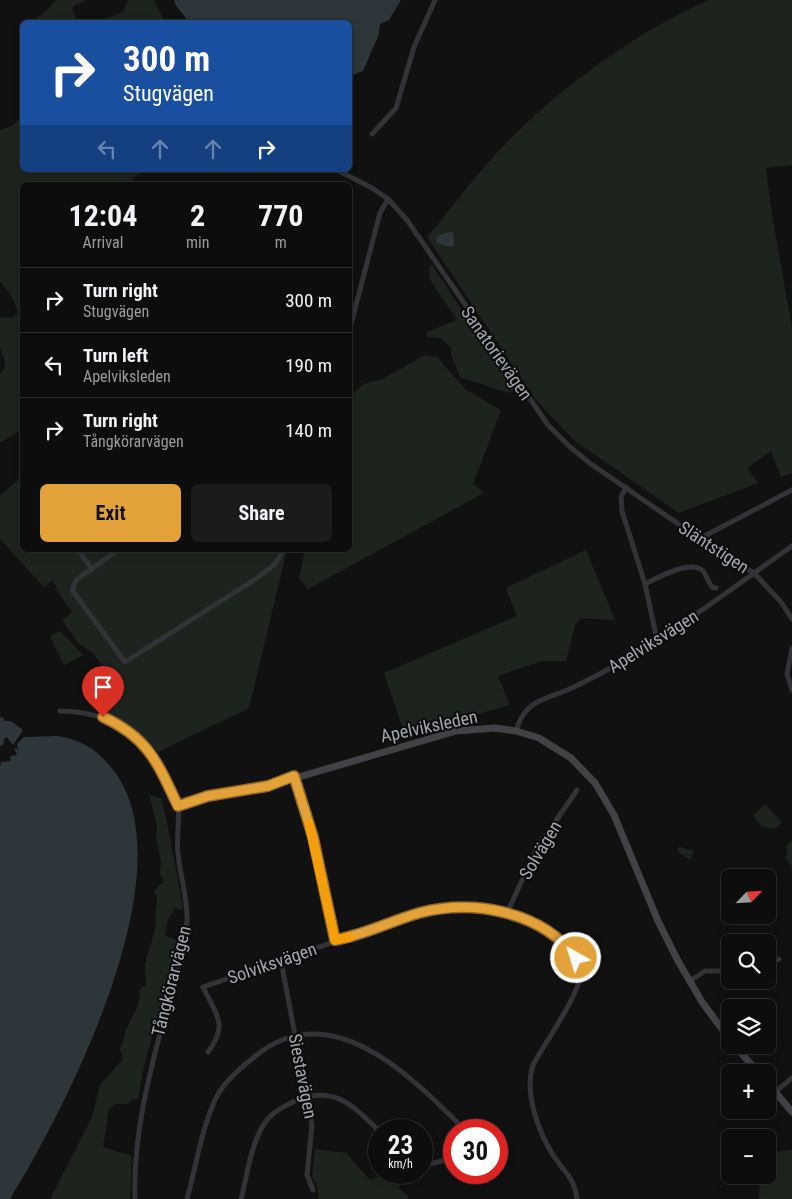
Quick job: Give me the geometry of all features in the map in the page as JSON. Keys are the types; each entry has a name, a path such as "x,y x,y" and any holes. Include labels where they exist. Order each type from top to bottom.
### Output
{"street":[{"path":"372,134 396,108 414,47 435,0"},
{"name":"Sanatorievägen","path":"340,172 372,188 388,199 407,220 548,425 580,455 626,488"},
{"path":"352,317 380,213 388,199"},
{"path":"626,488 621,497 622,511 645,584 657,640"},
{"name":"Släntstigen","path":"626,488 700,539 754,573 791,615"},
{"path":"700,539 792,490"},
{"name":"Apelviksvägen","path":"516,731 521,715 529,706 593,678 657,640 792,546"},
{"path":"79,552 92,569"},
{"path":"115,552 76,580 72,590 125,662 254,580 274,566 283,552"},
{"path":"645,584 674,570 696,568 702,570 712,587 716,588"},
{"path":"792,648 787,674 792,690"},
{"name":"Tångkörarvägen","path":"60,712 96,715 111,721 133,736 158,763 178,806 177,846 187,922 141,1110 136,1157 135,1199"},
{"name":"Apelviksleden","path":"178,806 214,795 268,786 294,776 456,731 484,728 516,731 557,748 584,769 595,783 614,815 658,921 690,981 721,1027"},
{"path":"294,776 313,837 335,940"},
{"name":"Solvägen","path":"507,913 536,850 577,790"},
{"name":"Solviksvägen","path":"208,1052 219,1037 220,1029 203,986 282,961 335,940 434,910 474,908 507,913 531,922 556,936 568,947 580,966 581,973 576,987 533,1065 530,1079 539,1126 553,1154 572,1178 577,1199"},
{"name":"Siestavägen","path":"282,961 313,1130 307,1175 313,1190"},
{"path":"690,981 705,971 721,971"},
{"path":"187,1199 211,1112 219,1093 259,1052 295,1036 340,1038 381,1055 408,1076 453,1119"},
{"path":"742,1054 751,1064"},
{"path":"778,1095 792,1078"},
{"path":"776,1093 792,1112"},
{"path":"241,1199 253,1151 267,1119 277,1110 307,1096 319,1094 346,1102 368,1121"},
{"path":"778,1095 792,1108"}],"shaded area":[{"path":"56,0 87,0 74,6 72,10 77,20 34,20 44,13"},
{"path":"128,0 154,0 164,20 103,20 123,12"},
{"path":"174,0 401,0 389,20 380,24 379,34 363,71 352,75 352,20 187,20"},
{"path":"709,0 792,0 792,165 766,168 771,210 792,327 792,473 781,477 771,451 747,468 758,483 679,513 575,441 536,400 427,237 508,141 560,94 588,71 648,31"},
{"path":"20,119 20,172 142,172 135,177 132,182 20,182 20,430 0,443 0,375 5,364 0,346 0,318 13,317 18,312 11,295 0,281 0,130 12,126"},
{"path":"453,233 454,245 450,247 437,243 436,238 439,235"},
{"path":"432,265 515,390 508,393 460,377 451,355 452,349 441,338 427,337 427,332 457,320 430,280 429,268"},
{"path":"425,355 437,357 466,390 501,410 473,484 484,493 308,589 299,578 305,552 352,552 352,397 353,393 364,384 382,379"},
{"path":"20,478 20,552 287,552 249,708 158,752 132,731 92,706 97,695 111,676 92,652 79,644 62,620 72,612 56,590 58,589 52,581 44,587 0,539 0,496"},
{"path":"586,550 615,620 581,618 575,625 566,661 542,661 498,676 510,705 405,735 384,673 517,616 506,588"},
{"path":"60,631 83,655 64,665 50,636"},
{"path":"0,717 4,718 4,721 11,721 23,730 13,745 7,737 4,739 3,745 0,746"},
{"path":"58,736 75,740 90,748 114,771 133,814 137,867 129,926 111,988 87,1050 34,1159 10,1199 0,1199 0,766 1,762 11,761 10,756 17,755 14,748 18,749 17,744 24,737"},
{"path":"149,795 161,798 183,907 181,910 175,908 168,919 165,936 179,941 144,1066 138,1099 133,1099 128,1104 115,1104 109,1109 103,1147 132,1156 130,1199 50,1199 92,1117 100,1085 123,1059 120,1049 138,1004 139,990 146,985 145,964 156,926 157,898 154,891 164,881 160,874 161,862 156,836 157,826"},
{"path":"765,804 782,822 775,829 762,827 753,816"},
{"path":"792,840 792,867 785,857 788,854 786,846"},
{"path":"679,847 694,851 690,860 677,851"},
{"path":"315,1149 346,1153 368,1178 368,1184 400,1184 399,1188 408,1196 407,1199 319,1199 317,1184 312,1177"},
{"path":"792,1150 792,1199 759,1199 760,1184 776,1184 776,1151"}],"slow traffic":[{"path":"309,824 335,940 350,937"}],"route":[{"path":"103,717 125,730 147,748 158,763 170,793 178,806 208,796 268,786 294,776 313,837 335,940 348,938 428,911 474,908 507,913 531,922 561,939 576,958"}]}
